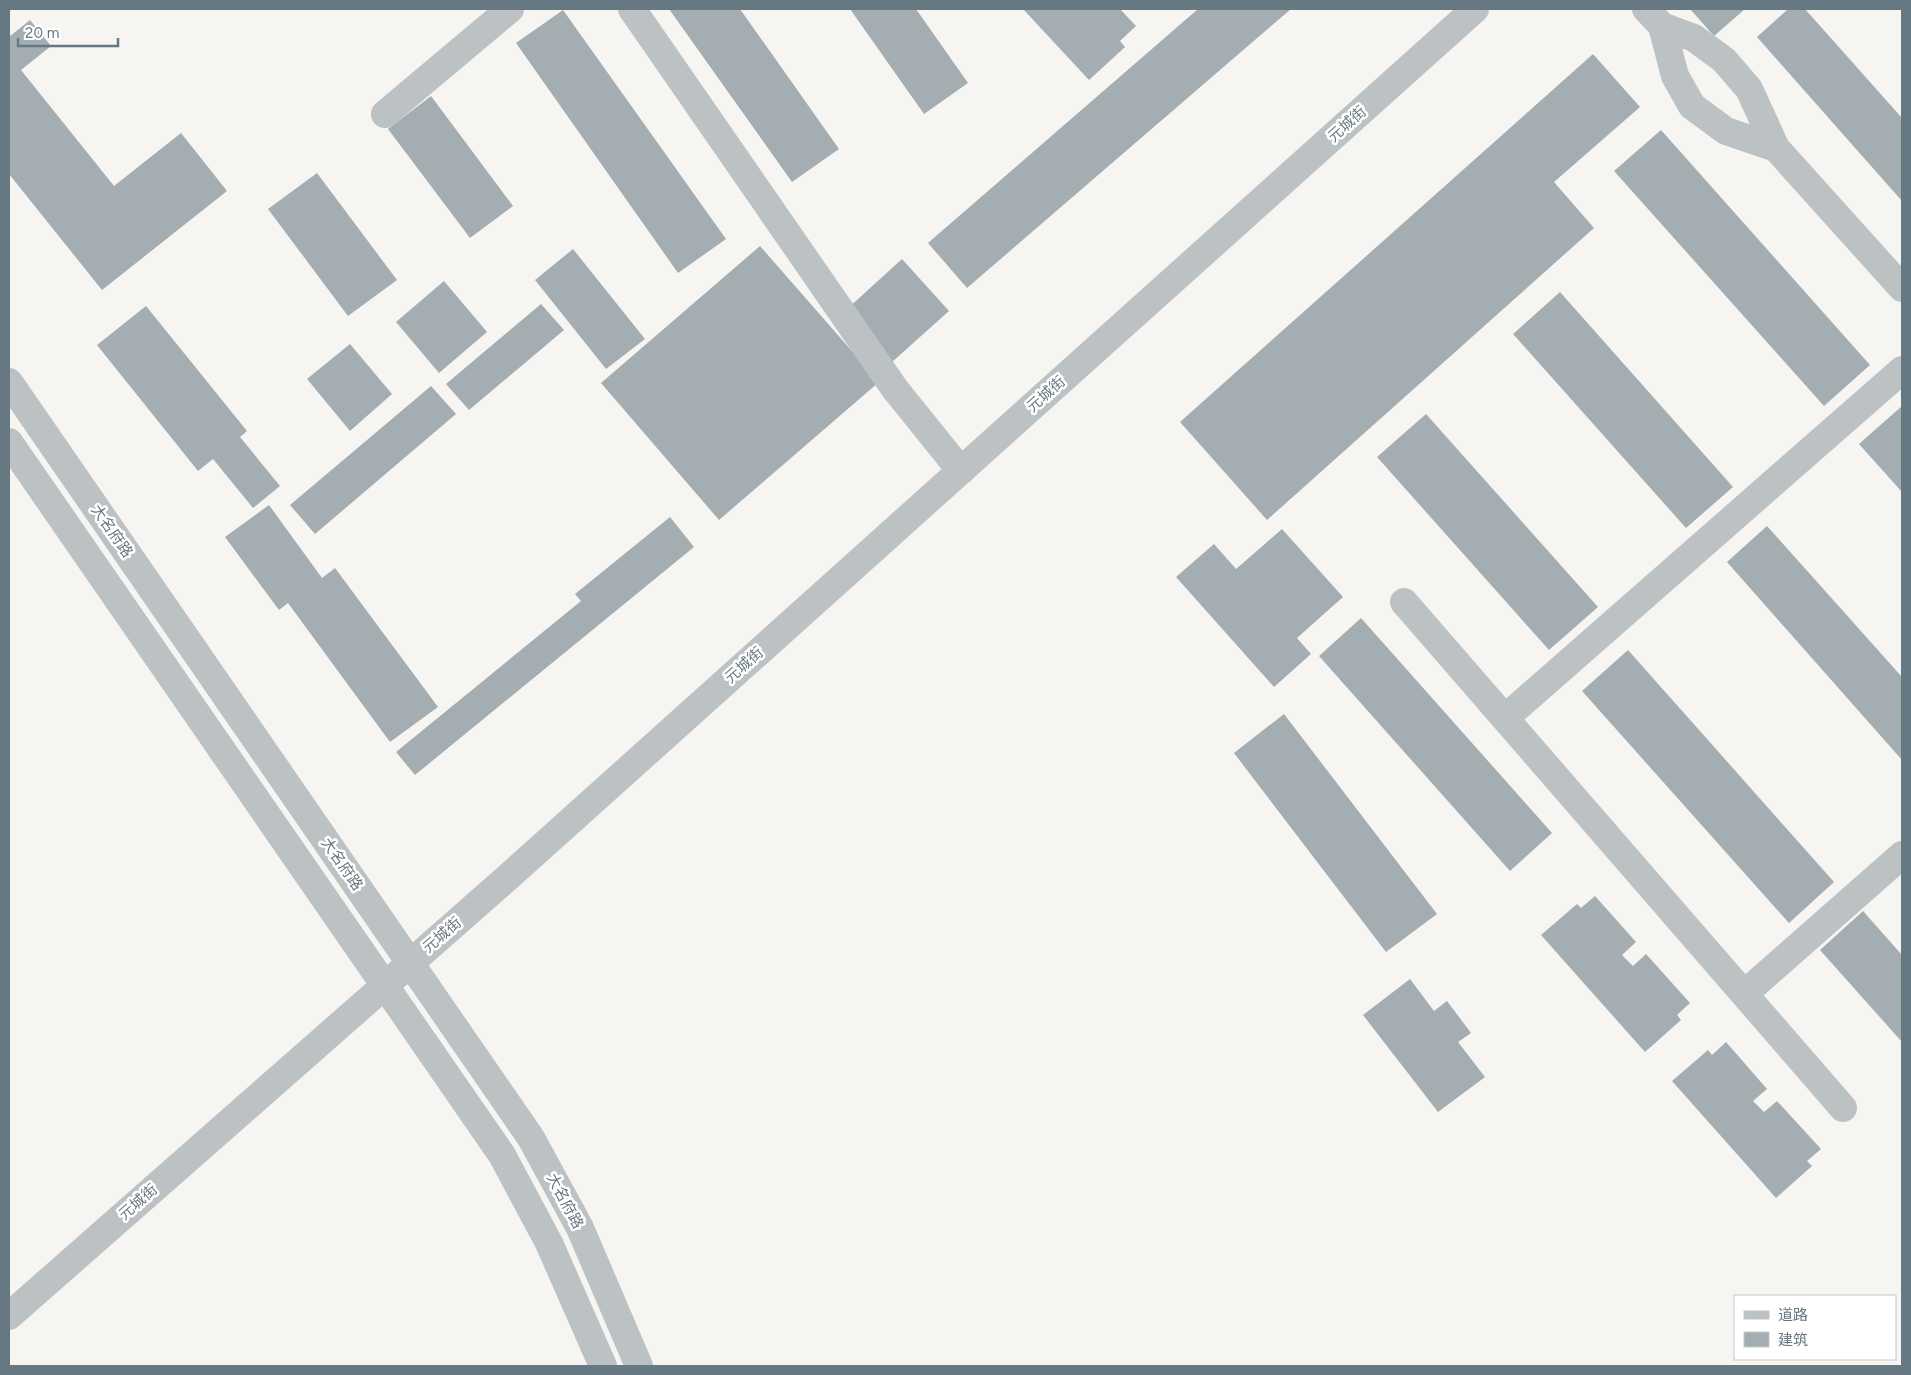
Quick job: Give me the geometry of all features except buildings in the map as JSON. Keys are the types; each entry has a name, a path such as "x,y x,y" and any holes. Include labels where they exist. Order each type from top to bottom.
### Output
{"street":[{"path":"385,114 510,9"},
{"path":"632,9 895,389 961,470"},
{"name":"元城街","path":"9,1316 385,986 1475,9"},
{"path":"1654,18 1675,76 1692,106 1726,131 1776,148"},
{"path":"1654,18 1694,38 1724,60 1749,89 1776,148 1902,288"},
{"path":"1506,718 1902,370"},
{"name":"大名府路","path":"9,382 531,1138 580,1228 639,1366"},
{"path":"9,442 502,1155 549,1244 603,1366"},
{"path":"1404,602 1844,1108"},
{"path":"1744,994 1902,855"}]}
